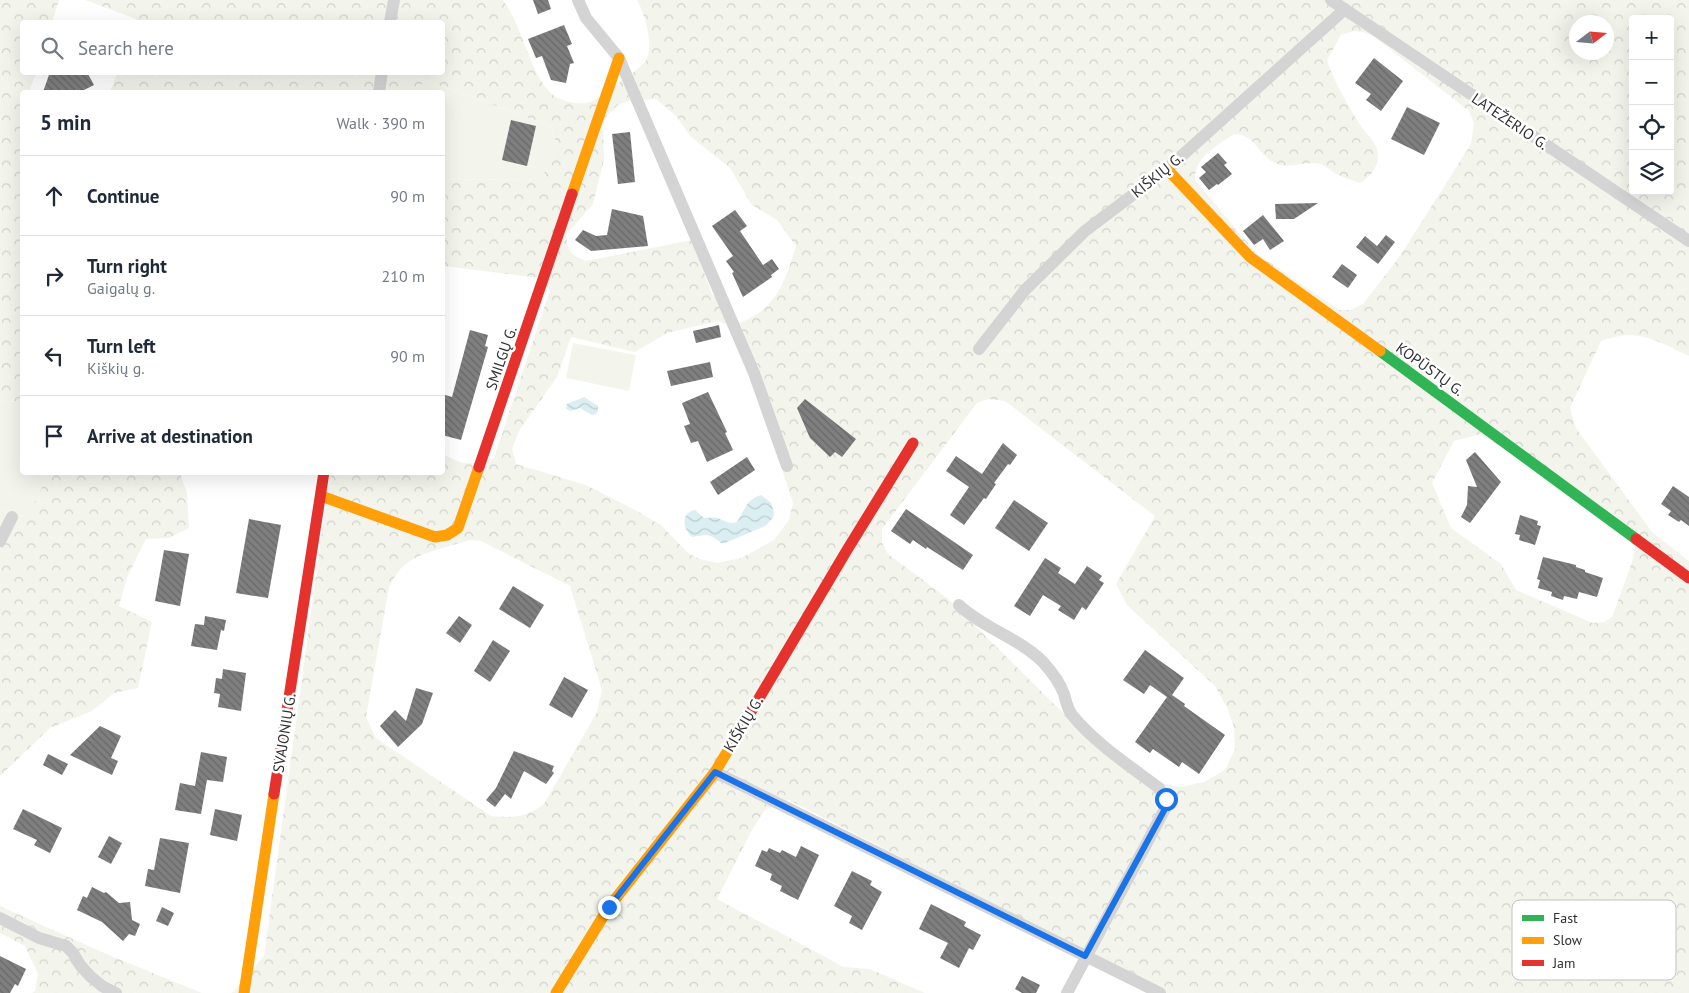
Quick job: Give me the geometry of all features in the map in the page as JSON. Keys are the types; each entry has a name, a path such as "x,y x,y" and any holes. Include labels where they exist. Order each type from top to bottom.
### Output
{"street":[{"path":"390,20 394,0"},
{"path":"578,0 586,18 619,58 754,373 787,466"},
{"name":"LATEŽERIO G.","path":"1330,0 1689,242"},
{"name":"KIŠKIŲ G.","path":"979,349 1025,290 1085,231 1167,169 1345,9"},
{"name":"SMILGŲ G.","path":"321,496 435,537 451,534 458,528 619,58"},
{"path":"379,90 382,75"},
{"name":"KOPŪSTŲ G.","path":"1167,169 1250,257 1689,578"},
{"name":"KIŠKIŲ G.","path":"556,993 609,907 715,772 913,443"},
{"name":"SVAJONIŲ G.","path":"244,993 324,475"},
{"path":"0,541 12,517"},
{"path":"959,605 970,616 1030,651 1044,663 1055,678 1072,714 1097,740 1159,788 1166,799 1166,807 1067,993"},
{"path":"715,772 1160,993"},
{"path":"0,918 39,938 66,946 90,976 102,986 116,993"}],"green space":[{"path":"0,0 59,0 53,20 20,20 20,75 35,75 30,90 20,90 20,402 0,401"},
{"path":"85,0 503,0 516,22 542,82 556,97 569,102 579,103 597,99 645,62 649,48 648,31 637,0 1689,0 1689,356 1656,341 1637,336 1626,335 1601,341 1570,408 1576,428 1652,532 1689,561 1689,993 1167,993 789,800 765,810 753,828 717,899 844,967 870,969 925,993 232,993 264,956 330,475 445,475 445,455 457,461 468,463 494,458 550,290 540,278 445,266 445,179 528,180 539,178 548,169 557,146 551,126 427,81 411,90 111,90 116,75 445,75 445,20 136,20","holes":["1353,31 1373,36 1469,111 1474,123 1471,144 1400,256 1363,304 1350,310 1339,310 1256,253 1195,180 1198,165 1202,159 1234,134 1247,137 1267,158 1278,164 1288,166 1317,163 1360,183 1367,178 1377,164 1378,151 1348,105 1333,77 1327,60 1341,35","656,99 676,116 691,137 730,168 752,205 777,220 796,246 788,271 778,292 763,309 753,317 740,323 712,294 692,240 586,261 576,257 568,245 566,235 593,204 604,160 603,126 607,116 619,104 629,101","718,321 728,325 759,398 793,503 789,520 774,540 741,558 717,563 699,559 688,553 662,526 639,512 586,485 516,464 512,449 519,431 557,377 571,337 635,352 667,333","989,399 1005,401 1155,516 1116,584 1127,605 1215,686 1227,708 1234,727 1235,749 1225,770 1204,782 1181,787 1154,782 1125,770 1054,704 947,598 888,554 882,543 882,529 977,403","1481,434 1638,535 1632,562 1612,617 1604,622 1593,623 1516,590 1501,564 1451,528 1432,483 1454,441","470,540 481,541 570,586 602,690 597,712 544,804 531,812 519,816 491,816 376,738 366,717 389,587 396,574 406,564 419,556"]},
{"path":"427,81 551,126 557,146 548,169 539,178 528,180 445,179 445,90 411,90"},
{"path":"573,343 636,355 629,391 566,378"},
{"path":"0,401 20,402 20,475 46,475 38,496 24,516 0,511"},
{"path":"46,475 181,475 187,493 189,528 169,538 146,539 127,577 119,606 152,622 138,688 114,693 92,711 50,728 0,776 0,511 24,516 44,484"},
{"path":"0,906 104,953 202,993 32,993 35,991 38,974 25,946 0,933"}],"water":[{"path":"584,397 598,406 596,414 592,415 580,408 571,411 566,409 567,404"},
{"path":"761,495 771,503 774,512 773,518 765,526 725,543 721,543 708,536 692,537 685,526 684,522 687,514 695,510 704,518 720,519 729,523 737,522 748,503"}],"building":[{"path":"533,0 548,0 551,9 538,14"},
{"path":"564,25 572,44 567,46 574,63 570,64 566,83 551,80 542,56 536,58 528,39"},
{"path":"1374,58 1403,81 1381,111 1366,100 1371,94 1355,83"},
{"path":"49,75 89,75 94,85 84,90 44,90"},
{"path":"1407,107 1440,123 1424,155 1391,139"},
{"path":"511,120 536,126 527,166 502,160"},
{"path":"630,132 635,182 618,184 612,134"},
{"path":"1218,153 1227,163 1224,165 1232,174 1209,190 1199,178 1206,172 1201,167"},
{"path":"1318,203 1294,219 1276,219 1275,204"},
{"path":"612,209 643,216 648,246 591,251 575,240 583,230 596,236 607,235"},
{"path":"735,210 747,226 740,231 763,265 772,259 779,269 771,275 772,277 743,297 732,273 734,272 726,261 733,256 712,226"},
{"path":"1263,215 1284,241 1270,250 1263,239 1254,245 1243,231"},
{"path":"1386,235 1395,242 1378,264 1356,247 1365,236 1377,246"},
{"path":"1342,264 1357,275 1348,288 1332,277"},
{"path":"719,325 721,337 696,343 693,331"},
{"path":"470,330 488,335 485,346 488,347 461,440 445,436 445,395 452,397"},
{"path":"710,362 713,377 671,386 667,371"},
{"path":"708,392 727,432 725,433 733,450 707,462 698,441 691,443 684,426 690,424 682,403"},
{"path":"805,399 856,439 842,457 835,452 830,457 810,438 797,408"},
{"path":"1003,443 1017,455 994,483 996,484 986,499 984,498 964,525 950,515 969,487 946,471 956,456 982,474"},
{"path":"1475,452 1501,482 1470,523 1461,517 1467,505 1468,486 1477,487 1466,460"},
{"path":"747,457 755,470 718,495 710,482"},
{"path":"1673,486 1689,497 1689,526 1681,520 1679,522 1668,515 1671,511 1661,504"},
{"path":"1014,500 1048,523 1029,551 995,528"},
{"path":"906,509 973,555 963,570 927,547 926,549 913,540 910,544 891,531"},
{"path":"1520,515 1538,521 1537,525 1541,526 1535,545 1519,540 1520,535 1515,534"},
{"path":"249,519 281,525 268,598 236,593"},
{"path":"164,550 189,554 180,606 155,601"},
{"path":"1543,557 1576,565 1576,567 1585,570 1585,572 1603,578 1597,597 1579,592 1577,599 1564,596 1563,600 1551,596 1552,592 1538,588 1540,580 1537,579"},
{"path":"1045,558 1061,568 1058,573 1075,584 1087,566 1102,576 1099,580 1104,583 1086,610 1082,607 1074,620 1058,610 1061,606 1043,595 1030,616 1014,606"},
{"path":"513,586 544,605 530,628 499,609"},
{"path":"205,616 226,620 224,631 221,630 217,650 191,646 195,624 204,625"},
{"path":"459,616 472,625 460,643 446,633"},
{"path":"493,640 510,651 490,682 474,671"},
{"path":"1145,650 1184,678 1172,695 1185,704 1184,706 1225,735 1199,774 1182,762 1179,767 1153,749 1150,753 1135,742 1167,697 1150,685 1144,694 1123,680"},
{"path":"223,669 246,673 241,711 218,707 220,694 214,693 216,678 222,679"},
{"path":"564,677 588,690 572,718 549,705"},
{"path":"416,688 433,693 422,724 398,747 380,726 395,710 406,721"},
{"path":"100,726 121,736 111,758 118,761 112,775 70,755"},
{"path":"514,751 554,766 552,771 554,773 546,784 524,771 511,799 505,794 495,807 486,800 496,788"},
{"path":"201,752 227,757 223,782 207,780 201,814 175,810 180,783 195,786"},
{"path":"48,754 68,764 62,775 43,765"},
{"path":"23,809 62,828 50,853 34,845 37,840 13,829"},
{"path":"215,809 242,815 237,841 210,835"},
{"path":"109,836 122,843 111,864 98,857"},
{"path":"160,838 189,843 180,893 145,886 148,869 154,870"},
{"path":"801,846 819,855 798,900 780,891 782,886 770,880 772,874 755,866 762,850 767,852 769,848 780,853 782,850 796,857"},
{"path":"852,871 872,881 870,885 882,892 862,930 849,923 852,916 834,906"},
{"path":"92,887 104,893 106,892 119,903 130,902 132,920 140,924 135,936 129,934 123,941 102,922 77,910 83,896 87,898"},
{"path":"931,904 966,922 964,926 981,935 973,950 969,948 959,968 940,958 948,943 919,929"},
{"path":"162,907 174,913 168,926 156,921"},
{"path":"0,956 26,969 18,986 15,984 10,993 0,993"},
{"path":"1022,976 1040,985 1036,993 1022,993 1015,989"}],"traffic: fast":[{"path":"1380,351 1636,539"}],"traffic: slow":[{"path":"572,194 619,58"},
{"path":"1167,169 1250,257 1380,351"},
{"path":"321,496 435,537 447,535 458,528 479,467"},
{"path":"556,993 609,907 715,772 733,742"},
{"path":"244,993 274,794"}],"traffic: jam":[{"path":"479,467 572,194"},
{"path":"733,742 913,443"},
{"path":"274,794 324,475"},
{"path":"1636,539 1689,578"}],"route":[{"path":"609,907 715,772 1085,956 1166,807 1166,799"}]}
